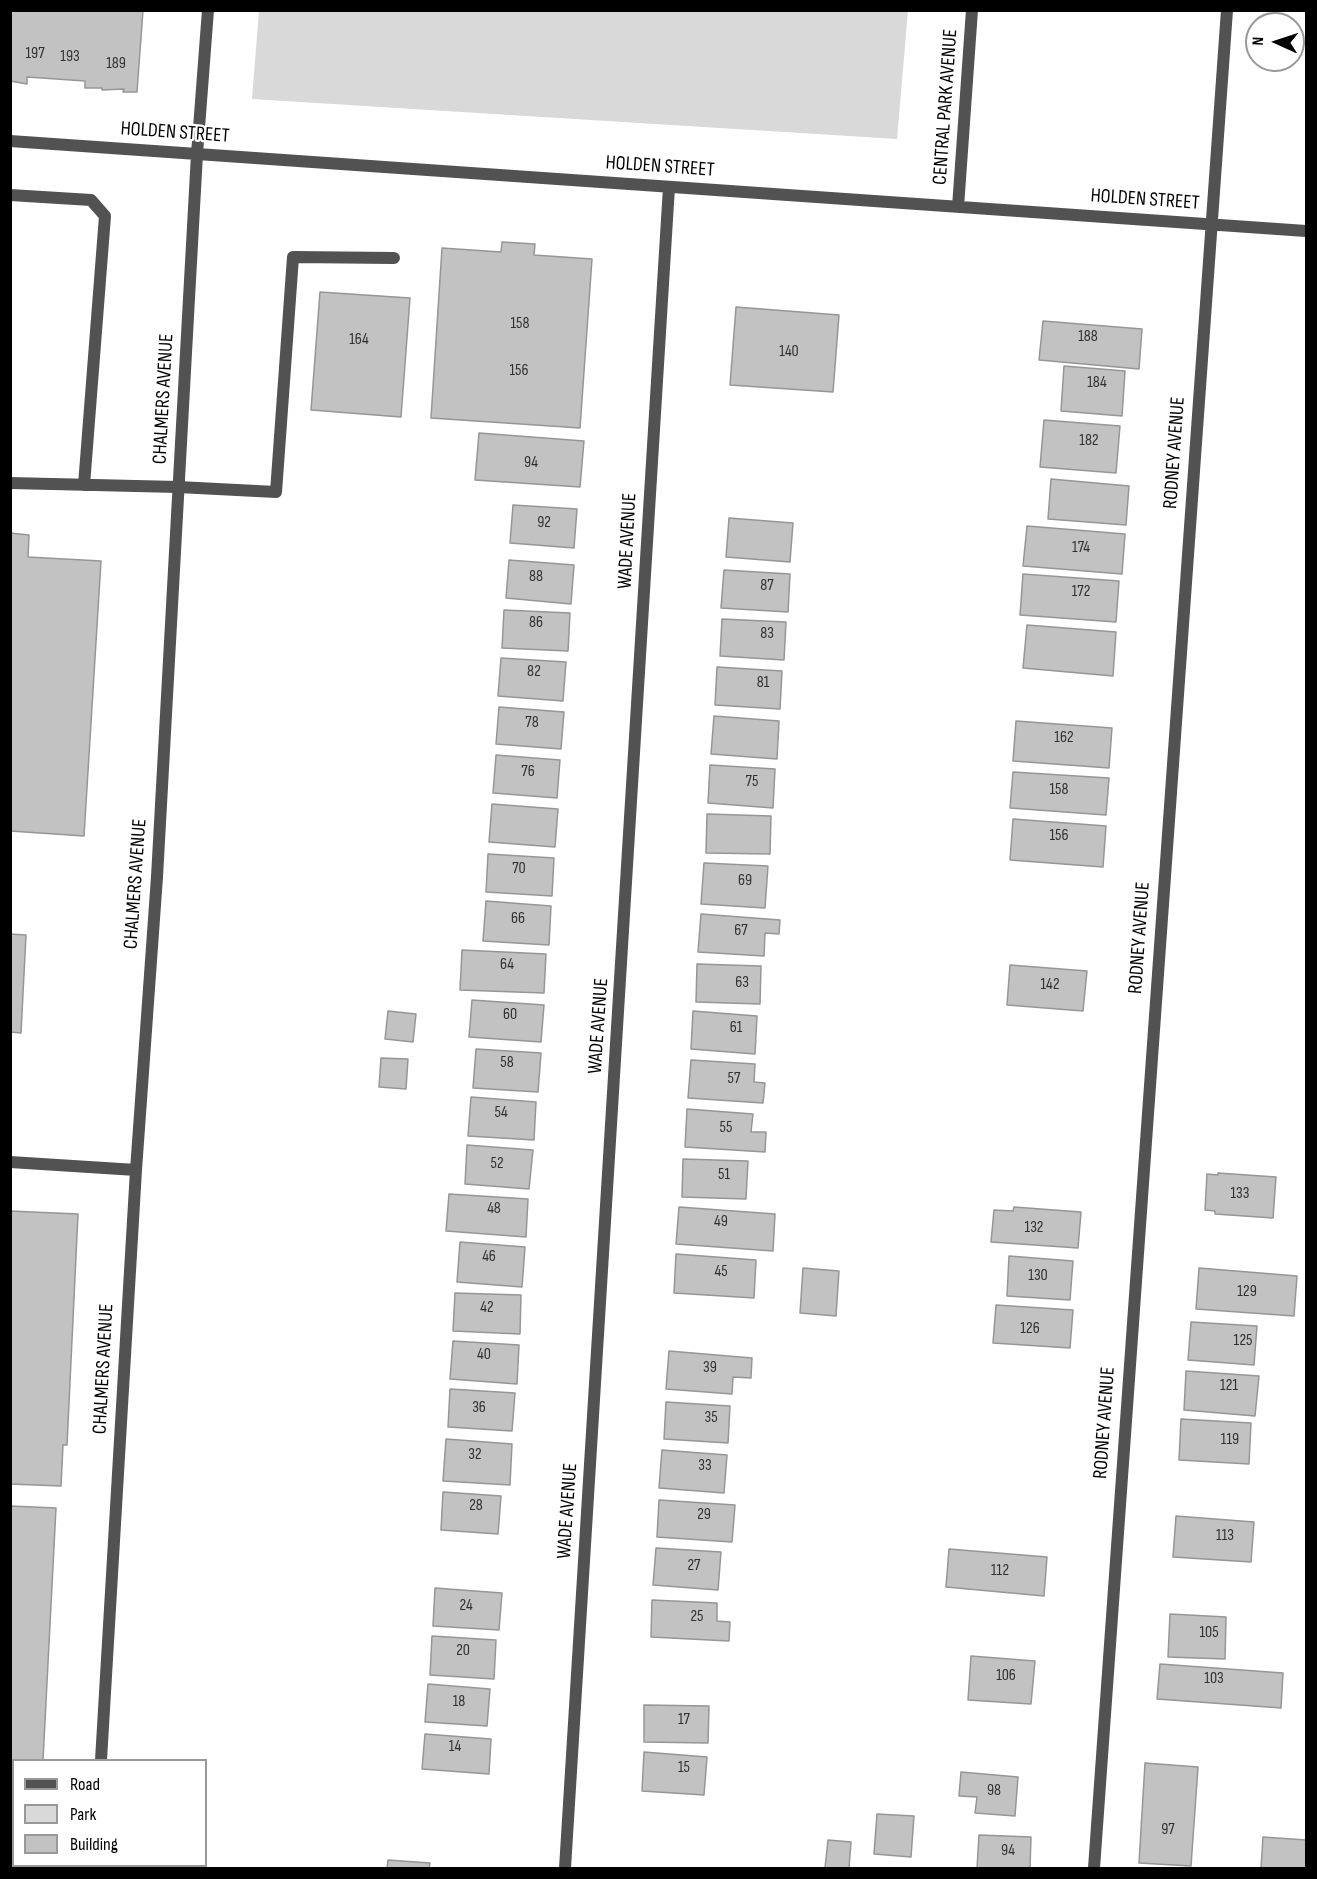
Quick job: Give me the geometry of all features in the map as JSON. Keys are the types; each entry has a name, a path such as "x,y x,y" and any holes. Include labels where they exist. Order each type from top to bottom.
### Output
{"street":[{"name":"CHALMERS AVENUE","path":"101,1759 135,1170 158,865 197,154 208,10"},
{"name":"CENTRAL PARK AVENUE","path":"958,207 972,10"},
{"name":"RODNEY AVENUE","path":"1094,1869 1227,10"},
{"name":"HOLDEN STREET","path":"10,141 1306,231"},
{"name":"WADE AVENUE","path":"565,1869 669,187"},
{"path":"10,195 91,200 105,216 84,485"},
{"path":"10,483 276,492 293,256 394,258"},
{"path":"10,1162 135,1170"}],"green space":[{"path":"259,11 908,11 897,139 252,99"}],"building":[{"path":"10,10 143,10 137,92 123,92 124,89 85,88 85,81 27,77 27,84 10,81"},
{"path":"502,242 535,244 534,255 592,259 580,428 431,418 442,248 501,252"},
{"path":"320,292 410,298 401,417 311,410"},
{"path":"736,307 839,315 833,392 730,385"},
{"path":"1043,321 1142,329 1139,369 1039,360"},
{"path":"1064,366 1125,371 1122,416 1061,411"},
{"path":"1044,420 1120,426 1116,473 1040,467"},
{"path":"479,433 584,441 580,487 475,480"},
{"path":"1051,479 1129,486 1126,525 1048,519"},
{"path":"513,505 577,509 574,548 510,543"},
{"path":"729,518 793,523 790,562 726,557"},
{"path":"1027,526 1125,534 1122,574 1023,566"},
{"path":"10,533 29,535 28,557 101,561 84,836 10,831"},
{"path":"509,560 574,565 571,604 506,598"},
{"path":"724,570 790,574 788,612 721,608"},
{"path":"1023,574 1119,581 1116,622 1020,615"},
{"path":"504,610 570,613 568,651 502,648"},
{"path":"722,619 786,622 784,660 720,656"},
{"path":"1027,625 1116,632 1113,676 1023,668"},
{"path":"501,658 566,662 563,701 498,696"},
{"path":"717,667 782,671 780,709 715,705"},
{"path":"499,707 564,712 561,749 496,744"},
{"path":"714,716 779,721 777,759 711,754"},
{"path":"1016,721 1112,728 1109,768 1013,761"},
{"path":"496,755 560,760 557,798 493,793"},
{"path":"710,765 775,769 773,808 708,803"},
{"path":"1013,772 1109,778 1106,815 1010,808"},
{"path":"492,804 558,809 555,847 489,842"},
{"path":"707,814 771,816 770,854 706,853"},
{"path":"1013,819 1106,826 1103,867 1010,860"},
{"path":"488,854 554,858 552,896 486,892"},
{"path":"704,863 768,866 765,908 701,904"},
{"path":"486,901 551,906 549,945 483,941"},
{"path":"701,914 780,920 779,934 765,933 764,956 698,952"},
{"path":"10,934 26,935 21,1033 10,1032"},
{"path":"462,950 546,954 544,993 460,990"},
{"path":"697,964 761,966 760,1004 696,1002"},
{"path":"1010,965 1087,971 1083,1011 1007,1005"},
{"path":"472,1000 544,1005 541,1042 469,1037"},
{"path":"388,1011 416,1014 413,1042 385,1039"},
{"path":"693,1011 757,1016 755,1054 691,1049"},
{"path":"476,1049 541,1053 538,1092 473,1088"},
{"path":"381,1058 408,1059 406,1089 379,1087"},
{"path":"691,1060 755,1064 754,1082 765,1083 763,1103 688,1098"},
{"path":"471,1097 536,1102 534,1140 468,1136"},
{"path":"687,1109 753,1114 751,1132 766,1132 765,1152 685,1147"},
{"path":"467,1145 533,1150 529,1189 465,1184"},
{"path":"683,1159 748,1161 746,1199 682,1197"},
{"path":"1218,1173 1276,1177 1273,1218 1215,1214 1215,1211 1205,1210 1207,1174 1218,1175"},
{"path":"449,1194 528,1199 526,1237 446,1231"},
{"path":"679,1207 775,1214 773,1251 676,1244"},
{"path":"1014,1207 1081,1212 1078,1248 991,1242 994,1210 1013,1211"},
{"path":"10,1211 78,1214 67,1445 63,1445 61,1486 10,1484"},
{"path":"460,1242 525,1247 522,1287 457,1282"},
{"path":"676,1254 756,1260 754,1298 674,1293"},
{"path":"1009,1256 1073,1261 1070,1300 1007,1296"},
{"path":"803,1268 839,1271 836,1316 800,1313"},
{"path":"1199,1268 1297,1276 1294,1316 1196,1309"},
{"path":"455,1293 521,1295 520,1334 453,1331"},
{"path":"996,1305 1073,1310 1070,1348 993,1343"},
{"path":"1191,1322 1257,1326 1254,1365 1188,1360"},
{"path":"453,1341 519,1345 517,1384 450,1379"},
{"path":"669,1351 752,1358 751,1378 733,1377 732,1394 666,1389"},
{"path":"1186,1371 1259,1376 1255,1416 1184,1410"},
{"path":"450,1389 515,1393 512,1431 448,1427"},
{"path":"666,1402 730,1406 728,1443 664,1439"},
{"path":"1181,1419 1251,1423 1249,1464 1179,1460"},
{"path":"446,1439 512,1444 510,1485 443,1481"},
{"path":"662,1450 727,1455 724,1493 659,1488"},
{"path":"443,1492 501,1496 498,1534 441,1530"},
{"path":"659,1500 735,1505 732,1542 657,1537"},
{"path":"10,1506 56,1508 43,1759 12,1759 12,1867 38,1868 10,1868"},
{"path":"1176,1516 1254,1522 1251,1562 1173,1557"},
{"path":"656,1548 721,1552 718,1590 653,1585"},
{"path":"949,1549 1047,1557 1044,1596 946,1587"},
{"path":"435,1588 502,1593 499,1630 433,1626"},
{"path":"652,1600 717,1603 717,1621 730,1622 729,1641 651,1637"},
{"path":"1170,1614 1226,1617 1225,1659 1168,1657"},
{"path":"432,1636 496,1640 494,1679 430,1675"},
{"path":"971,1656 1035,1661 1031,1704 968,1700"},
{"path":"1160,1664 1283,1673 1281,1708 1157,1699"},
{"path":"428,1684 490,1689 487,1726 425,1722"},
{"path":"644,1705 709,1706 708,1743 644,1742"},
{"path":"425,1734 491,1739 489,1774 422,1769"},
{"path":"644,1752 707,1757 704,1795 642,1791"},
{"path":"1145,1763 1198,1767 1191,1866 1139,1863"},
{"path":"961,1772 1018,1777 1015,1816 975,1813 977,1797 959,1796"},
{"path":"877,1814 914,1816 911,1857 874,1854"},
{"path":"979,1835 1031,1837 1030,1868 977,1868"},
{"path":"1263,1837 1306,1840 1306,1868 1261,1868"},
{"path":"828,1840 851,1842 849,1868 825,1868"},
{"path":"388,1860 430,1863 429,1868 387,1868"}]}
